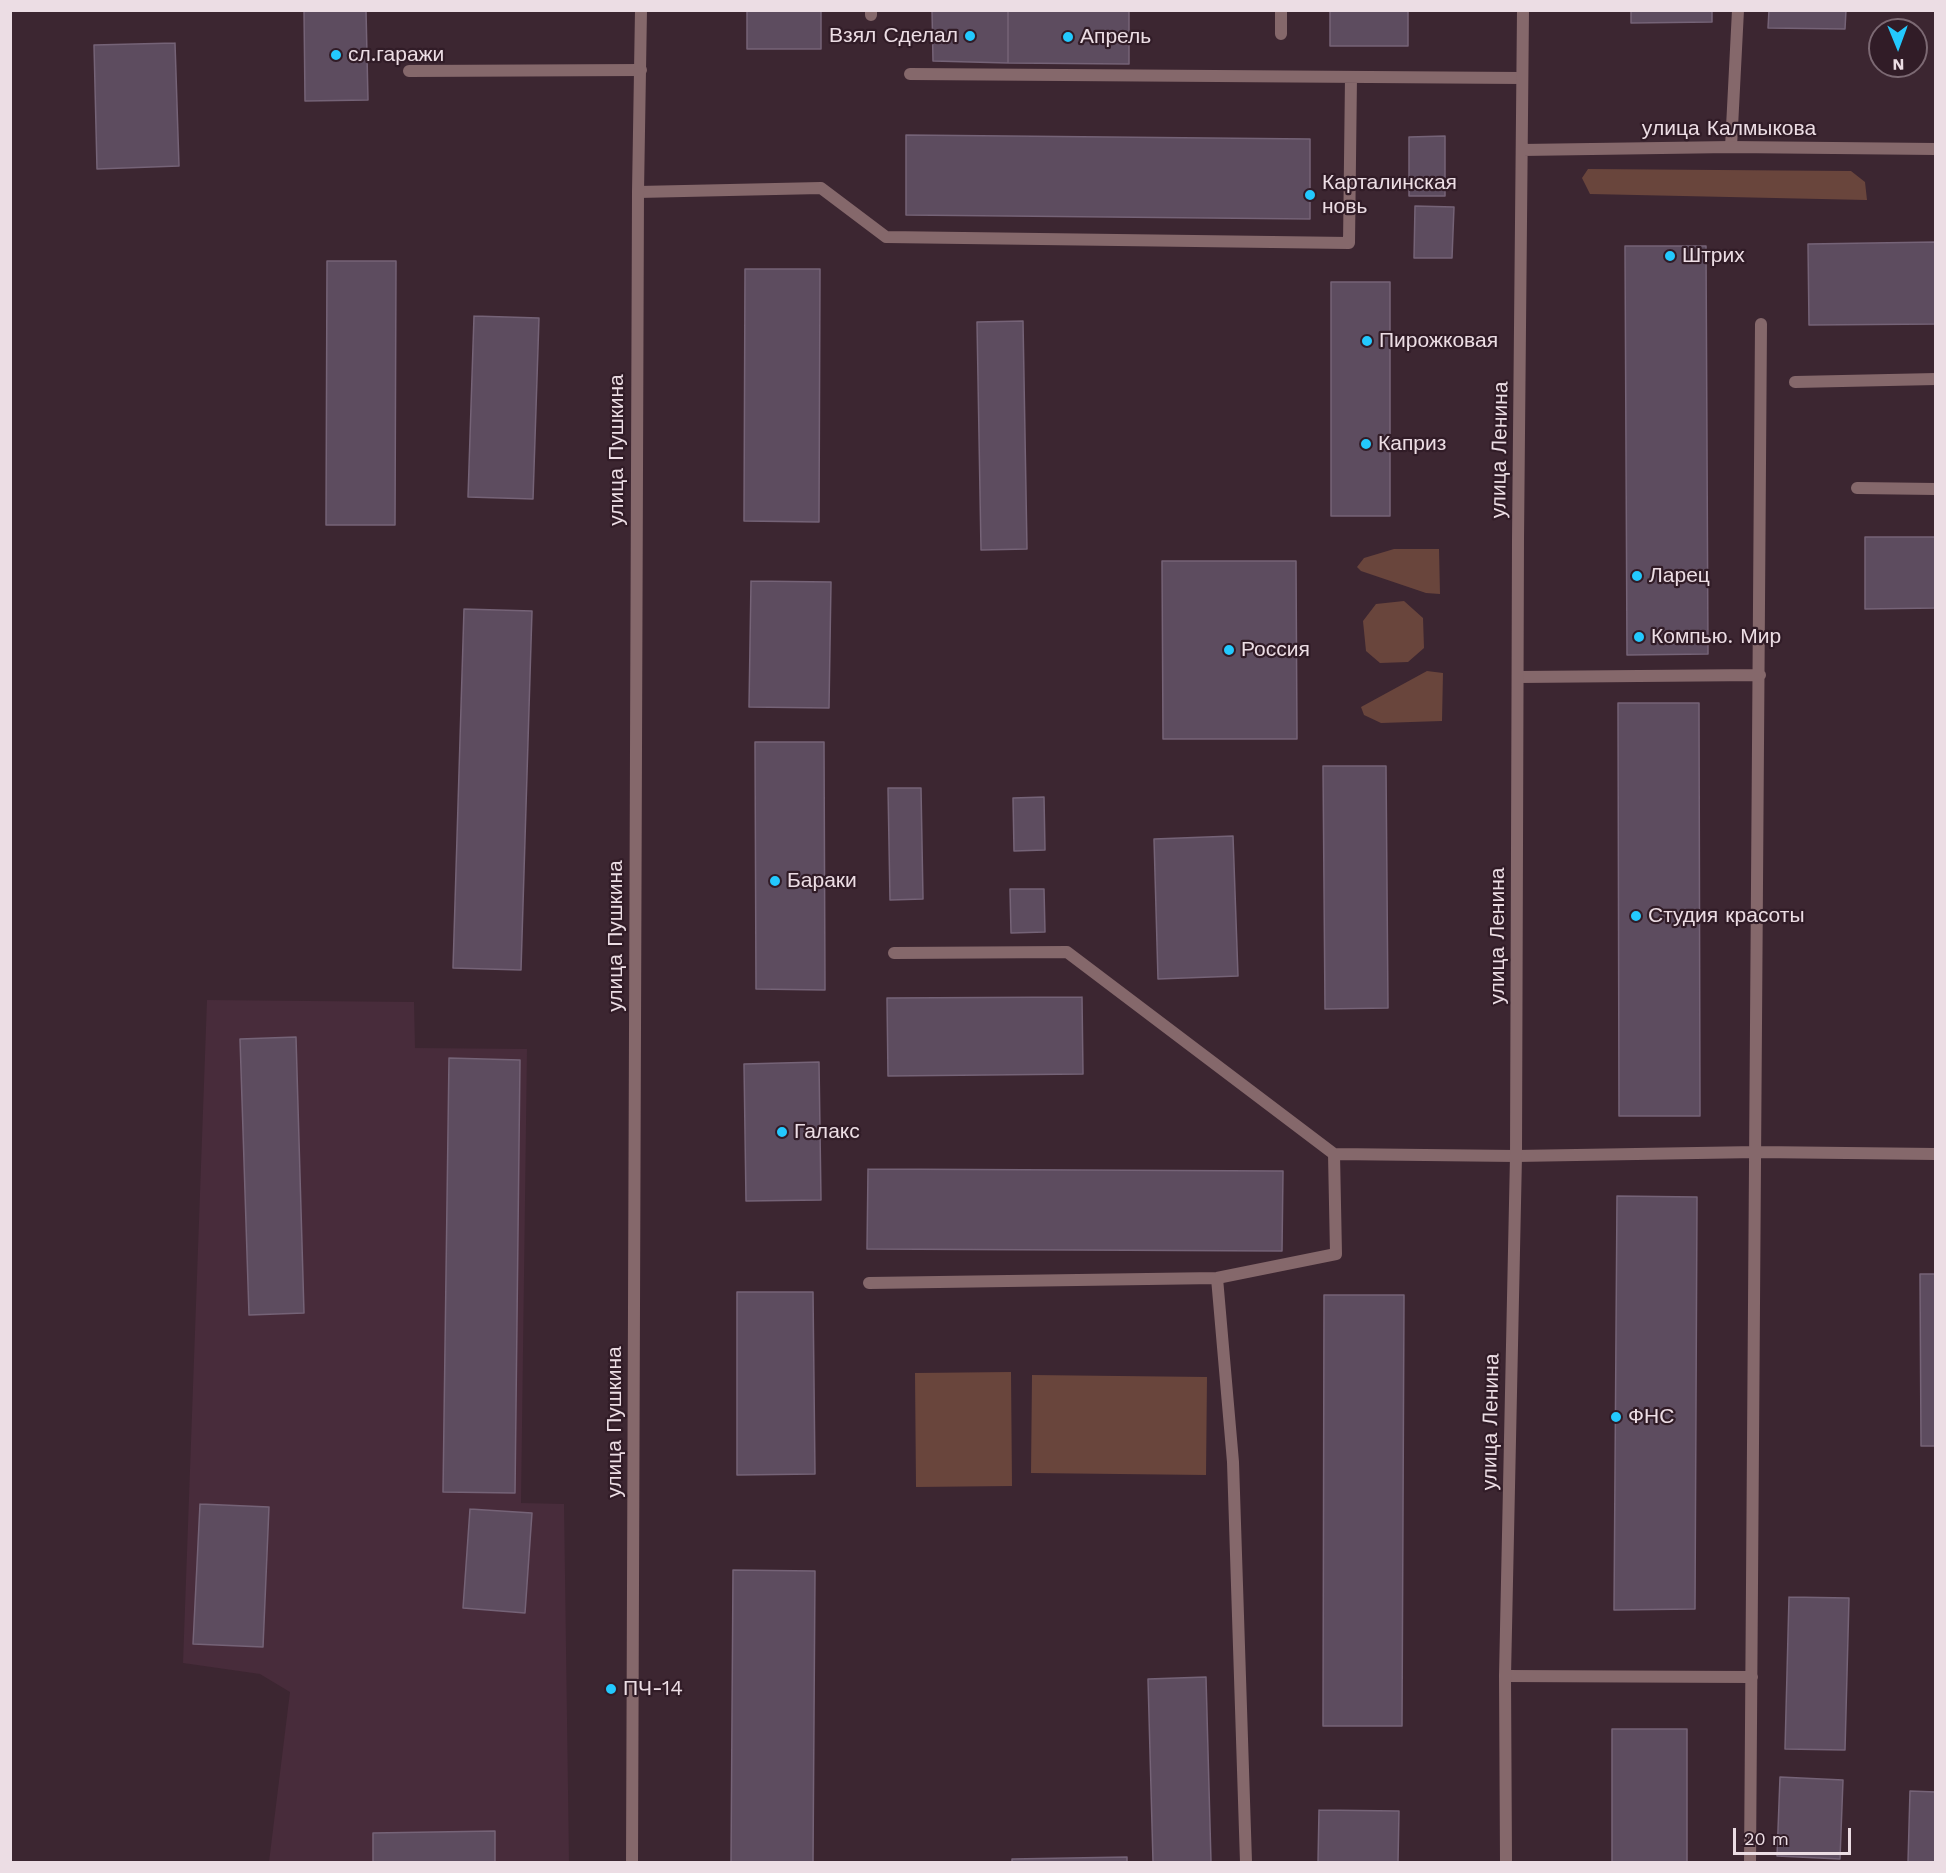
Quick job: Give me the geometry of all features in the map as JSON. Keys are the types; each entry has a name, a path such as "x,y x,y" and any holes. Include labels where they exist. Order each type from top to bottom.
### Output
{"street":[{"name":"улица Пушкина","path":"632,1863 638,192 641,10"},
{"path":"1281,10 1281,34"},
{"name":"улица Ленина","path":"1506,1863 1505,1676 1516,1156 1523,10"},
{"path":"1731,147 1738,10"},
{"path":"409,71 641,70"},
{"path":"910,74 1522,78"},
{"path":"638,192 821,188 886,237 1349,243 1351,77"},
{"name":"улица Калмыкова","path":"1522,150 1731,147 1935,149"},
{"path":"1750,1863 1757,1152 1761,324"},
{"path":"1795,382 1935,380"},
{"path":"1857,488 1935,489"},
{"path":"1518,677 1760,675"},
{"path":"894,953 1067,952 1334,1154 1516,1156 1757,1152 1935,1154"},
{"path":"869,1283 1217,1278 1336,1254 1334,1154"},
{"path":"1217,1278 1233,1462 1246,1863"},
{"path":"1505,1676 1752,1677"}],"shaded area":[{"path":"1588,169 1851,171 1865,182 1867,200 1590,194 1582,178"},
{"path":"1394,549 1439,549 1440,594 1426,593 1361,571 1357,567 1364,558"},
{"path":"1404,601 1423,618 1424,648 1408,662 1380,663 1366,651 1363,621 1376,604"},
{"path":"1427,671 1443,673 1442,721 1381,723 1364,715 1361,707"},
{"path":"207,1000 414,1002 415,1048 527,1049 521,1503 564,1504 569,1862 269,1862 290,1692 260,1674 183,1663"},
{"path":"1011,1372 1012,1486 916,1487 915,1373"},
{"path":"1032,1375 1207,1377 1206,1475 1031,1473"}],"building":[{"name":"сл.гаражи","path":"304,10 366,10 368,100 305,101"},
{"path":"747,10 821,10 821,49 747,49"},
{"name":"Взял Сделал","path":"932,10 1008,10 1008,63 933,61"},
{"name":"Апрель","path":"1008,10 1129,10 1129,64 1008,63"},
{"path":"1330,10 1408,10 1408,46 1330,46"},
{"path":"1631,10 1712,10 1712,22 1631,23"},
{"path":"1769,10 1846,10 1845,29 1768,28"},
{"path":"175,43 179,166 97,169 94,45"},
{"path":"906,135 1310,139 1310,219 906,215"},
{"path":"1445,136 1445,196 1409,196 1409,137"},
{"path":"1415,206 1454,207 1452,258 1414,258"},
{"path":"1936,242 1936,324 1809,325 1808,244"},
{"path":"1625,246 1706,246 1708,654 1627,655"},
{"path":"327,261 396,261 395,525 326,525"},
{"path":"745,269 820,269 819,522 744,521"},
{"path":"1331,282 1390,282 1390,516 1331,516"},
{"path":"474,316 539,318 533,499 468,497"},
{"path":"1023,321 1027,549 981,550 977,322"},
{"path":"1865,537 1936,537 1936,608 1865,609"},
{"name":"Россия","path":"1162,561 1296,561 1297,739 1163,739"},
{"path":"751,581 831,582 829,708 749,707"},
{"path":"464,609 532,611 521,970 453,968"},
{"path":"1618,703 1699,703 1700,1116 1619,1116"},
{"path":"755,742 824,742 825,990 756,989"},
{"path":"1323,766 1386,766 1388,1008 1325,1009"},
{"path":"888,788 921,788 923,899 890,900"},
{"path":"1044,797 1045,850 1014,851 1013,798"},
{"path":"1233,836 1238,976 1158,979 1154,839"},
{"path":"1010,889 1044,889 1045,932 1011,933"},
{"path":"1082,997 1083,1074 888,1076 887,998"},
{"path":"296,1037 304,1313 249,1315 240,1039"},
{"path":"449,1058 520,1060 515,1493 443,1492"},
{"name":"Галакс","path":"819,1062 821,1200 746,1201 744,1064"},
{"path":"868,1169 1283,1171 1282,1251 867,1249"},
{"path":"1617,1196 1697,1197 1695,1609 1614,1610"},
{"path":"1920,1274 1936,1274 1936,1446 1921,1446"},
{"path":"737,1292 813,1292 815,1474 737,1475"},
{"path":"1324,1295 1404,1295 1402,1726 1323,1726"},
{"path":"200,1504 269,1507 263,1647 193,1644"},
{"path":"470,1509 532,1513 525,1613 463,1608"},
{"path":"733,1570 815,1571 813,1862 731,1862"},
{"path":"1789,1597 1849,1598 1845,1750 1785,1749"},
{"path":"1206,1677 1211,1862 1153,1862 1148,1679"},
{"path":"1612,1729 1687,1729 1687,1862 1612,1862"},
{"path":"1780,1777 1843,1780 1840,1859 1777,1856"},
{"path":"1910,1791 1936,1792 1936,1862 1908,1862"},
{"path":"1319,1810 1399,1811 1398,1862 1318,1862"},
{"path":"495,1831 495,1862 373,1862 373,1833"},
{"path":"1127,1857 1127,1862 1012,1862 1012,1859"}],"place":[{"name":"Взял Сделал","path":"970,36"},
{"name":"Апрель","path":"1068,37"},
{"name":"сл.гаражи","path":"336,55"},
{"name":"Карталинская новь","path":"1310,195"},
{"name":"Штрих","path":"1670,256"},
{"name":"Пирожковая","path":"1367,341"},
{"name":"Каприз","path":"1366,444"},
{"name":"Ларец","path":"1637,576"},
{"name":"Компью. Мир","path":"1639,637"},
{"name":"Россия","path":"1229,650"},
{"name":"Бараки","path":"775,881"},
{"name":"Студия красоты","path":"1636,916"},
{"name":"Галакс","path":"782,1132"},
{"name":"ФНС","path":"1616,1417"},
{"name":"ПЧ-14","path":"611,1689"}]}
